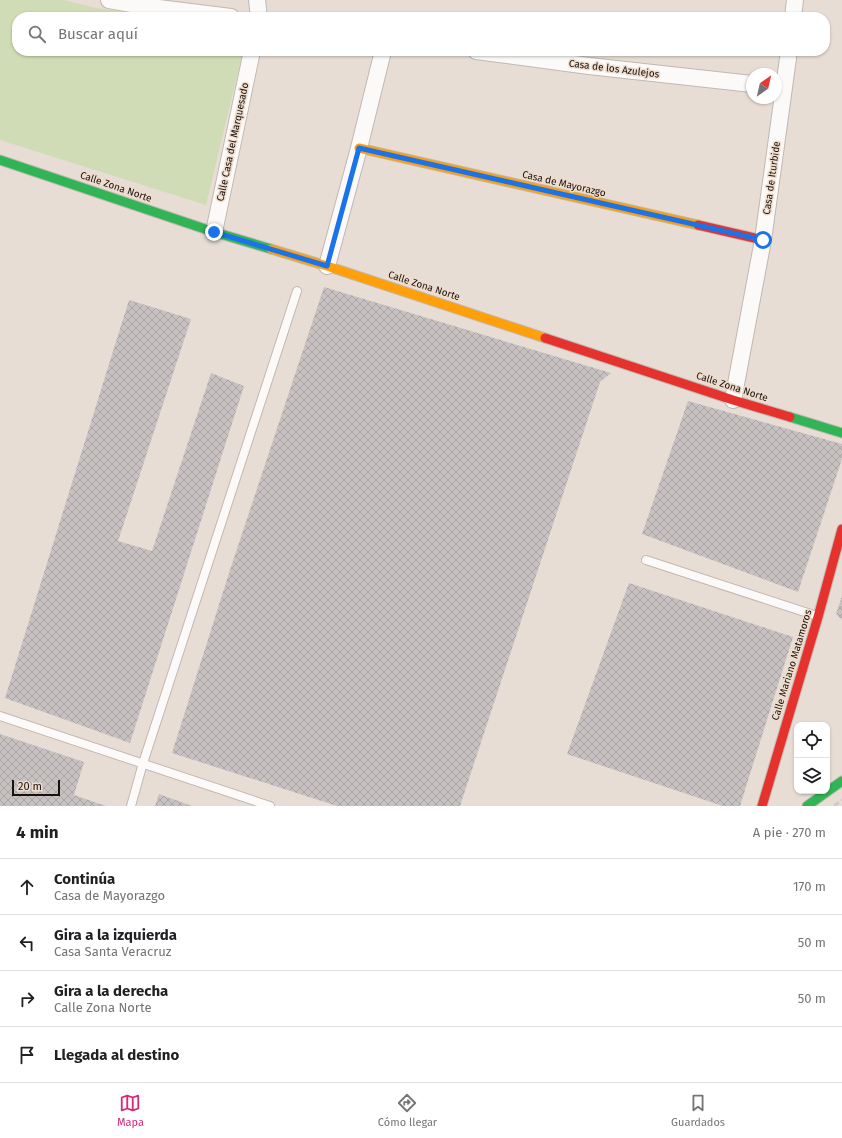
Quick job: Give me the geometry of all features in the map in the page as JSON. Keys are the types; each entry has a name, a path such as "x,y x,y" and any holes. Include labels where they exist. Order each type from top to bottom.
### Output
{"main road":[{"name":"Casa de Mayorazgo","path":"359,148 763,240"},
{"name":"Calle Zona Norte","path":"0,160 214,232 327,266 734,400 842,433"},
{"name":"Calle Mariano Matamoros","path":"762,806 818,617 835,568 842,529"},
{"path":"807,806 842,781"}],"street":[{"path":"109,0 191,12"},
{"path":"257,0 258,12"},
{"path":"794,12 795,0"},
{"name":"Calle Casa del Marquesado","path":"214,232 251,56"},
{"path":"327,266 382,56"},
{"name":"Casa de los Azulejos","path":"514,56 746,83"},
{"name":"Casa de Iturbide","path":"782,79 788,56"},
{"name":"Casa de Iturbide","path":"734,400 763,240 778,104"}],"lane":[{"path":"131,806 143,763 297,291"},
{"path":"646,560 818,617"},
{"path":"0,716 270,806"}],"green space":[{"path":"0,0 64,0 96,8 133,12 12,12 12,56 242,56 206,205 0,140"}],"building":[{"path":"324,287 611,373 600,382 460,806 337,806 172,753 230,570"},
{"path":"129,300 191,319 118,541 152,551 211,373 244,386 130,743 5,698"},
{"path":"688,401 842,444 842,459 798,592 642,534"},
{"path":"629,583 793,637 740,806 723,806 567,754"},
{"path":"842,596 842,620 836,614"},
{"path":"0,734 84,762 74,795 106,806 0,806"},
{"path":"159,794 192,806 155,806"}],"railway":[{"path":"834,806 842,800"}],"traffic: fast":[{"path":"0,160 214,232 271,249"},
{"path":"790,417 842,433"},
{"path":"807,806 842,781"}],"traffic: slow":[{"path":"359,148 698,225"},
{"path":"271,249 545,338"}],"traffic: jam":[{"path":"698,225 763,240"},
{"path":"545,338 733,400 790,417"},
{"path":"762,806 818,617 842,529"}],"route":[{"path":"214,232 327,266 359,148 763,240"}]}
